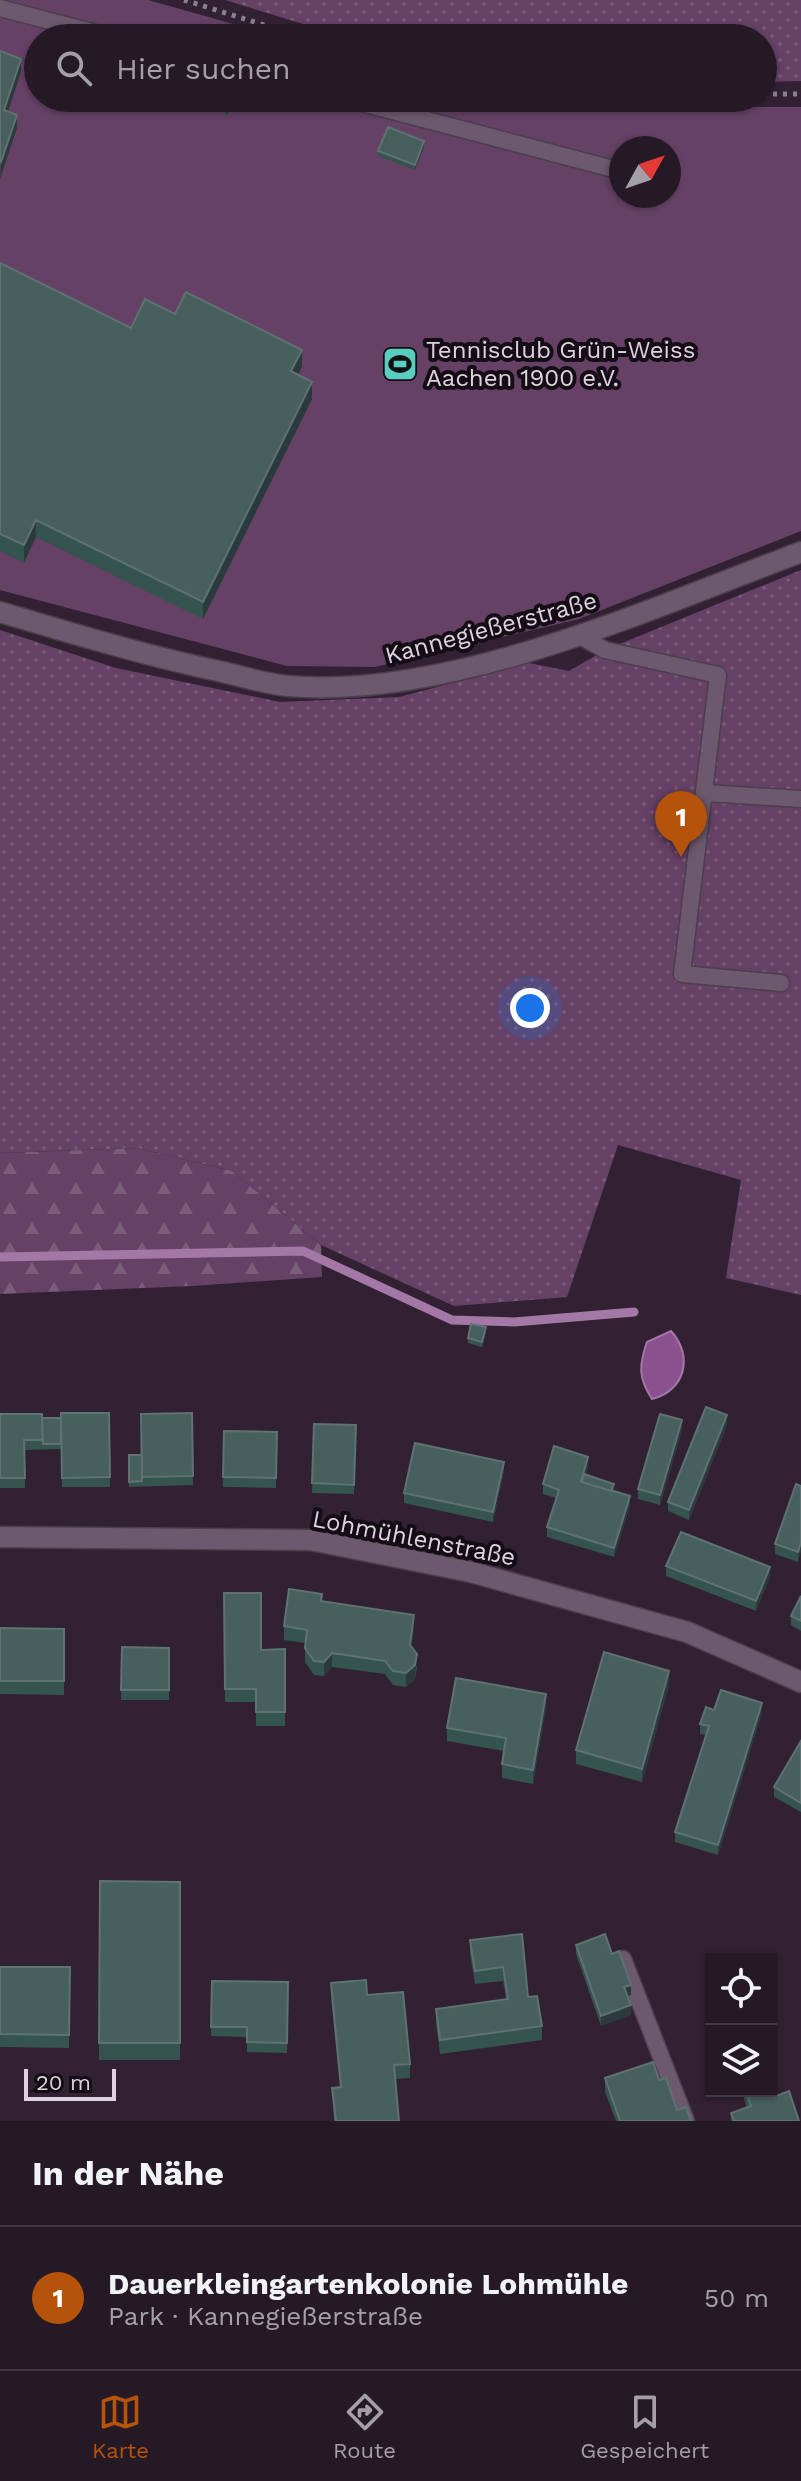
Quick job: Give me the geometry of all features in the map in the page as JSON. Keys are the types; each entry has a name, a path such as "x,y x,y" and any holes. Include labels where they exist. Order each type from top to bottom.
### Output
{"street":[{"name":"Kannegießerstraße","path":"0,612 156,658 287,686 374,685 461,668 580,636 801,552"},
{"name":"Lohmühlenstraße","path":"0,1537 311,1540 471,1572 687,1632 801,1682"}],"lane":[{"path":"0,8 61,24"},
{"path":"396,112 609,168"},
{"path":"580,636 605,650 718,675 682,974 781,983"},
{"path":"705,793 801,799"},
{"path":"623,1959 686,2121"}],"path":[{"path":"184,0 261,24"},
{"path":"777,94 801,94"}],"green space":[{"name":"Tennisclub Grün-Weiss Aachen 1900 e.V.","path":"0,0 148,0 234,24 24,24 24,112 777,112 777,107 801,107 801,531 579,619 375,667 287,666 0,590"},
{"path":"225,0 801,0 801,81 777,82 777,24 303,24"},
{"path":"801,570 801,1295 726,1278 741,1180 618,1145 567,1297 454,1306 321,1245 232,1171 137,1148 0,1153 0,630 116,668 280,702 399,697 529,663 569,671 605,650"},
{"path":"137,1148 232,1171 321,1245 322,1277 0,1294 0,1153"}],"shaded area":[{"path":"671,1331 682,1351 682,1371 672,1389 652,1399 642,1378 644,1350 647,1342"}],"building":[{"path":"0,51 21,59 4,110 17,115 1,162 0,161"},
{"path":"388,127 424,141 415,165 378,151"},
{"path":"0,263 131,328 145,299 175,314 186,292 302,350 291,371 312,382 203,602 36,520 24,545 0,534"},
{"path":"471,1324 486,1327 482,1342 468,1338"},
{"path":"706,1407 727,1415 689,1510 668,1502"},
{"path":"61,1413 109,1413 110,1477 62,1478"},
{"path":"192,1413 193,1476 142,1477 141,1414"},
{"path":"0,1414 42,1414 43,1440 24,1440 25,1478 0,1478"},
{"path":"660,1414 682,1420 660,1495 638,1489"},
{"path":"42,1418 61,1418 61,1444 43,1444"},
{"path":"314,1424 356,1425 354,1485 312,1483"},
{"path":"224,1431 277,1432 276,1478 223,1477"},
{"path":"415,1443 504,1462 493,1512 404,1493"},
{"path":"554,1446 588,1457 581,1481 630,1496 614,1548 547,1527 559,1490 543,1484"},
{"path":"129,1455 142,1455 142,1481 129,1482"},
{"path":"584,1474 614,1484 611,1491 582,1482"},
{"path":"796,1484 801,1486 801,1542 798,1552 775,1544"},
{"path":"681,1532 770,1567 756,1601 666,1566"},
{"path":"289,1589 322,1594 321,1601 414,1615 410,1645 417,1654 415,1665 406,1673 393,1671 385,1661 332,1653 324,1662 314,1661 305,1648 307,1630 284,1626"},
{"path":"224,1593 261,1593 261,1650 285,1649 285,1712 256,1712 256,1689 225,1689"},
{"path":"801,1596 801,1621 791,1616"},
{"path":"0,1628 64,1629 64,1681 0,1681"},
{"path":"122,1647 169,1648 169,1690 121,1690"},
{"path":"604,1652 669,1671 642,1769 576,1750"},
{"path":"456,1678 546,1694 533,1770 502,1764 506,1738 447,1728"},
{"path":"721,1690 762,1703 718,1845 675,1832 709,1726 700,1724 706,1707 714,1710"},
{"path":"801,1741 801,1803 774,1787"},
{"path":"100,1881 180,1882 180,2043 99,2043"},
{"path":"522,1934 528,1997 537,1996 542,2026 440,2040 436,2009 508,1999 503,1967 475,1971 470,1940"},
{"path":"605,1934 612,1954 619,1951 631,1985 624,1987 631,2005 601,2016 576,1945"},
{"path":"0,1967 70,1967 69,2035 0,2034"},
{"path":"366,1980 367,1995 403,1992 410,2064 394,2065 399,2121 336,2121 332,2088 341,2087 331,1983"},
{"path":"212,1981 288,1982 287,2043 247,2042 247,2027 211,2027"},
{"path":"653,2062 659,2080 666,2078 677,2110 686,2107 691,2121 620,2121 605,2078"},
{"path":"789,2091 799,2121 734,2121 731,2113 751,2106 747,2097 777,2097"}],"waterway":[{"path":"0,1257 303,1251 452,1320 514,1322 634,1312"}],"place":[{"name":"Tennisclub Grün-Weiss Aachen 1900 e.V.","path":"400,364"},
{"name":"Dauerkleingartenkolonie Lohmühle","path":"681,857"}]}
